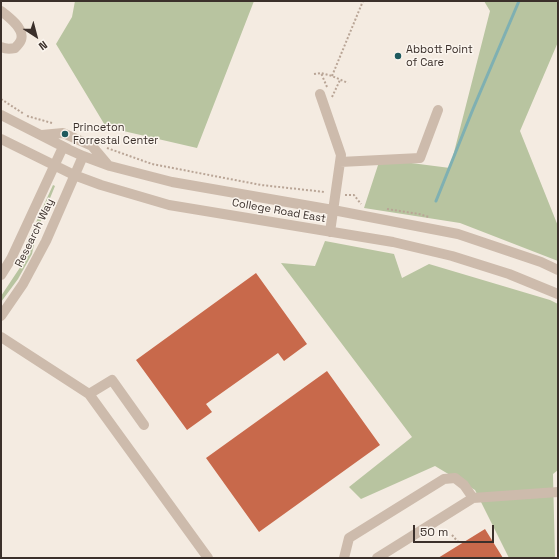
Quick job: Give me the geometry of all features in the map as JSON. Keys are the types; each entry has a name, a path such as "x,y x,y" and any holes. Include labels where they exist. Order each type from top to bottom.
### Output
{"street":[{"path":"1,11 21,32 21,40 14,48 8,49 1,47"},
{"path":"320,94 342,155 330,232"},
{"path":"340,162 420,158 438,110"},
{"name":"College Road East","path":"1,115 83,156"},
{"path":"40,135 63,133 92,146 110,166"},
{"name":"College Road East","path":"1,138 74,175 101,185 169,205 393,242 452,256 508,274 558,294"},
{"name":"College Road East","path":"63,147 110,166 172,182 333,210 458,234 541,262 558,270"},
{"name":"Research Way","path":"1,275 12,259 63,147"},
{"name":"Research Way","path":"1,316 23,284 46,241 83,156"},
{"path":"1,337 89,394 208,558"},
{"path":"89,394 112,380 144,425"},
{"path":"344,558 349,538 444,479 455,478 464,485 473,498"},
{"path":"377,558 473,498 558,492"}],"path":[{"path":"332,76 363,1"},
{"path":"321,73 332,98 340,80"},
{"path":"314,74 321,73 348,83"},
{"path":"1,99 26,115 53,124"},
{"path":"102,146 152,164 261,185 354,196 360,204 367,206"},
{"path":"381,208 434,218"},
{"path":"452,535 459,543"}],"green space":[{"path":"75,1 254,1 197,148 106,127 56,44 72,17"},
{"path":"484,1 558,1 558,42 520,131 558,226 558,261 460,223 364,208 380,159 450,168 490,11"},
{"path":"53,185 55,186 37,230 32,254 18,279 1,302 1,296 21,266 27,242"},
{"path":"325,241 394,254 402,278 429,264 550,300 558,304 558,470 553,474 555,558 509,558 475,490 435,466 361,499 349,487 412,437 281,263 315,266"}],"building":[{"path":"256,273 307,344 284,361 278,353 206,404 212,412 187,430 136,360"},
{"path":"327,371 380,445 259,532 206,458"},
{"path":"485,529 503,558 438,558"}],"waterway":[{"path":"436,201 519,1"}],"place":[{"name":"Abbott Point of Care","path":"398,56"},
{"name":"Princeton Forrestal Center","path":"65,134"}]}
